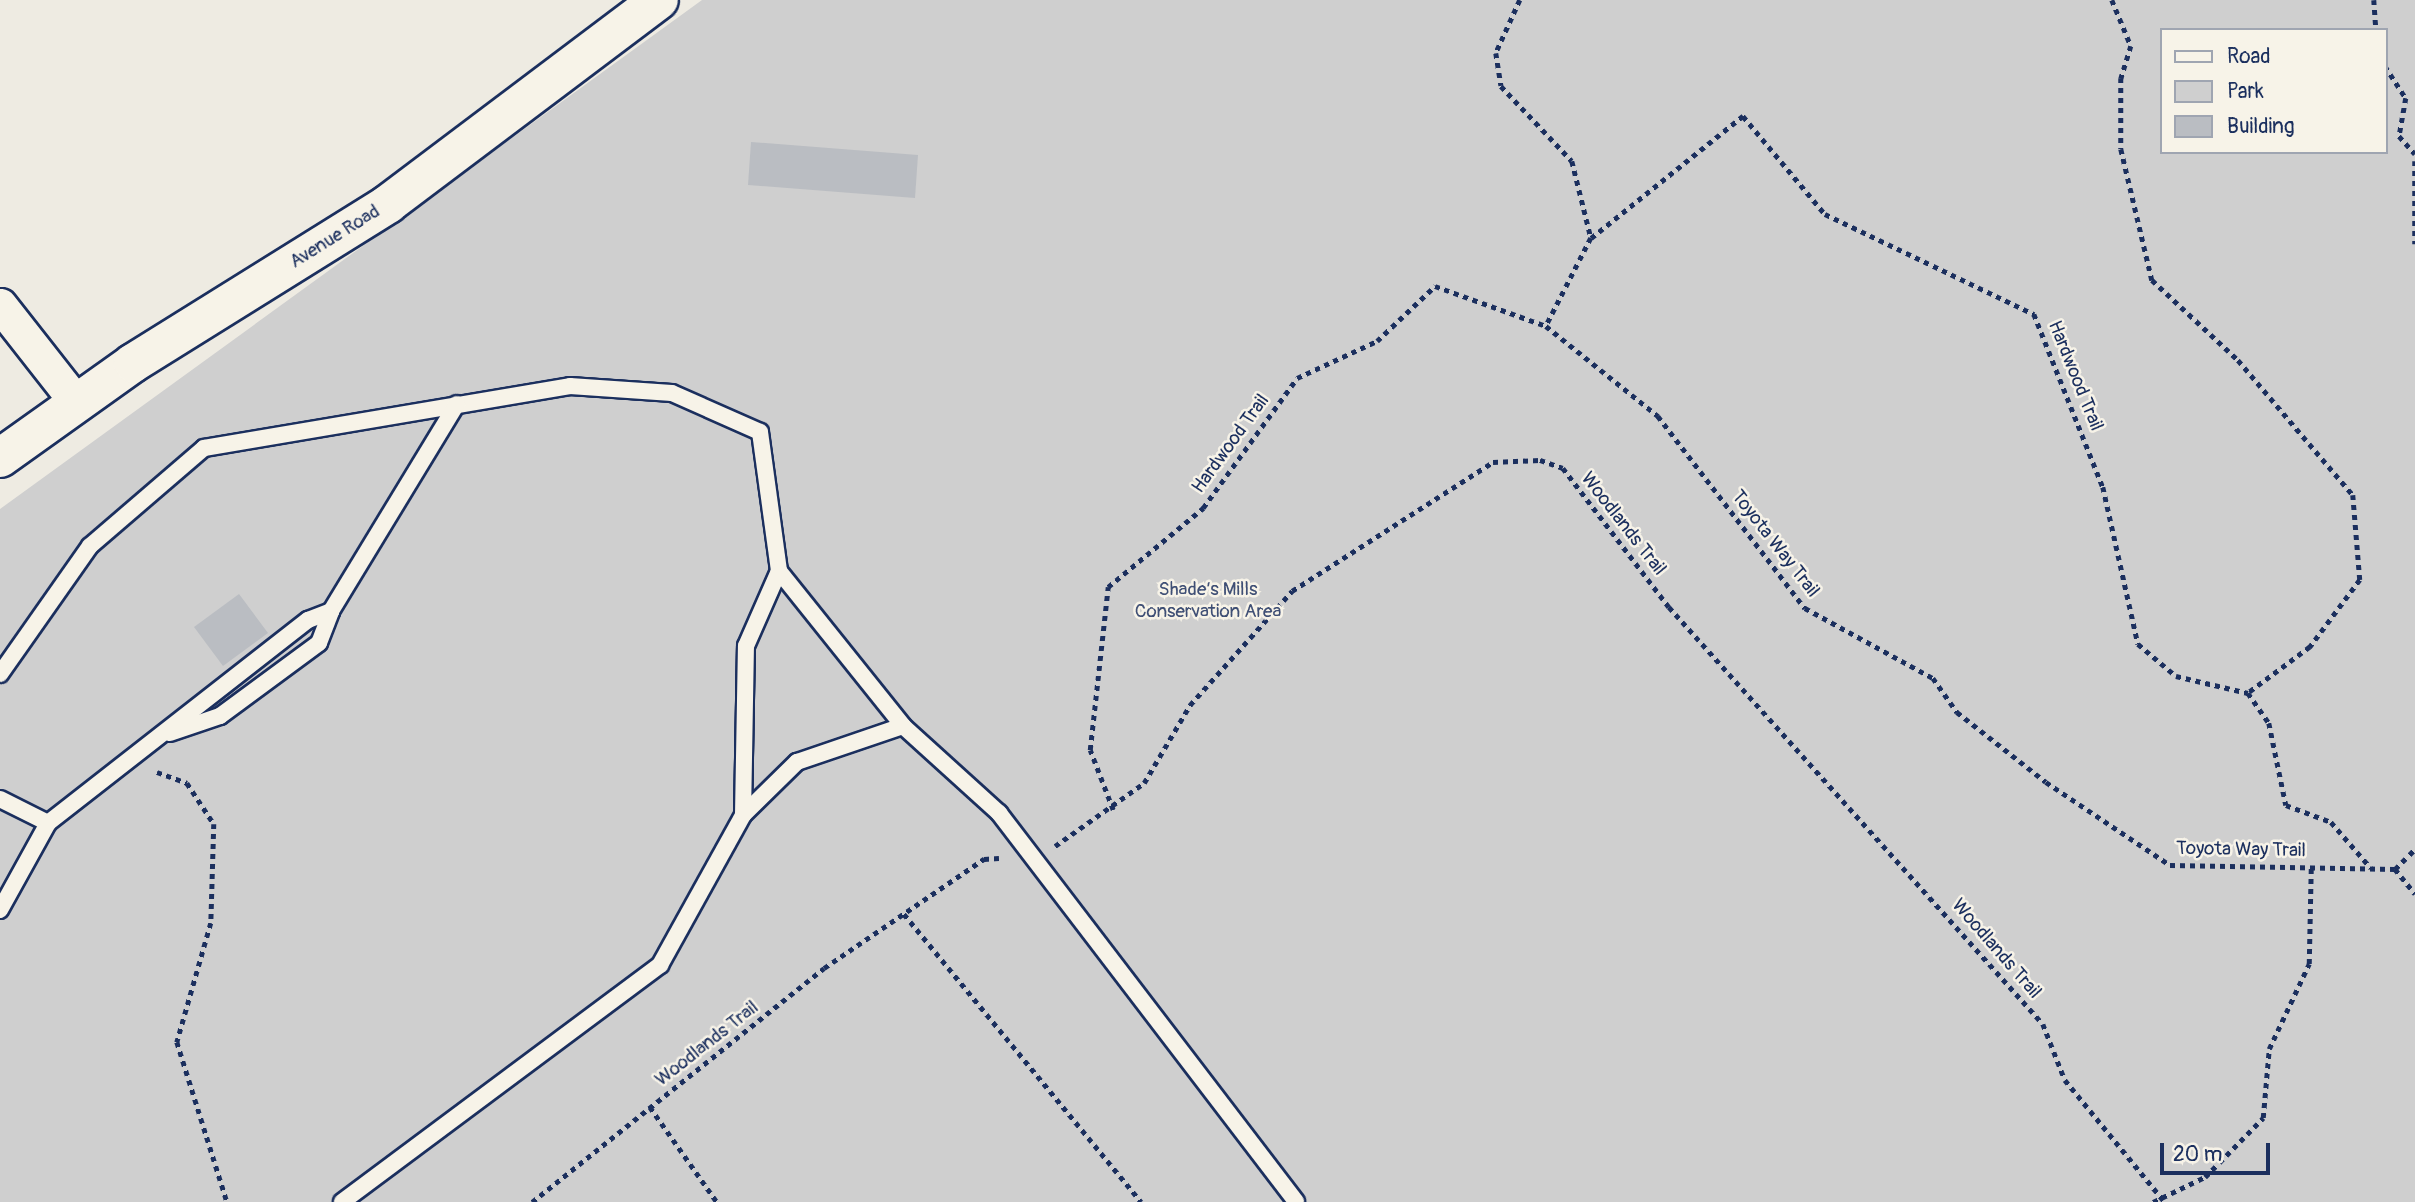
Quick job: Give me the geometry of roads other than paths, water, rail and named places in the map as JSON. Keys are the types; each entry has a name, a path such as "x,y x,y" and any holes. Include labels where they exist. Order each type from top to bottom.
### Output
{"street":[{"name":"Avenue Road","path":"0,458 76,402 388,204 659,0"},
{"path":"0,304 76,402"}],"lane":[{"path":"0,674 90,546 204,449 570,386 672,393 760,432 779,571 903,726 999,813 1296,1202"},
{"path":"170,733 220,716 320,643 331,611 457,404"},
{"path":"743,815 746,646 779,571"},
{"path":"0,910 48,822 170,733 190,708 308,620 331,611"},
{"path":"342,1202 660,965 743,815 797,762 903,726"},
{"path":"0,799 48,822"}],"park label":[{"name":"Shade’s Mills Conservation Area","path":"1208,601"}]}
